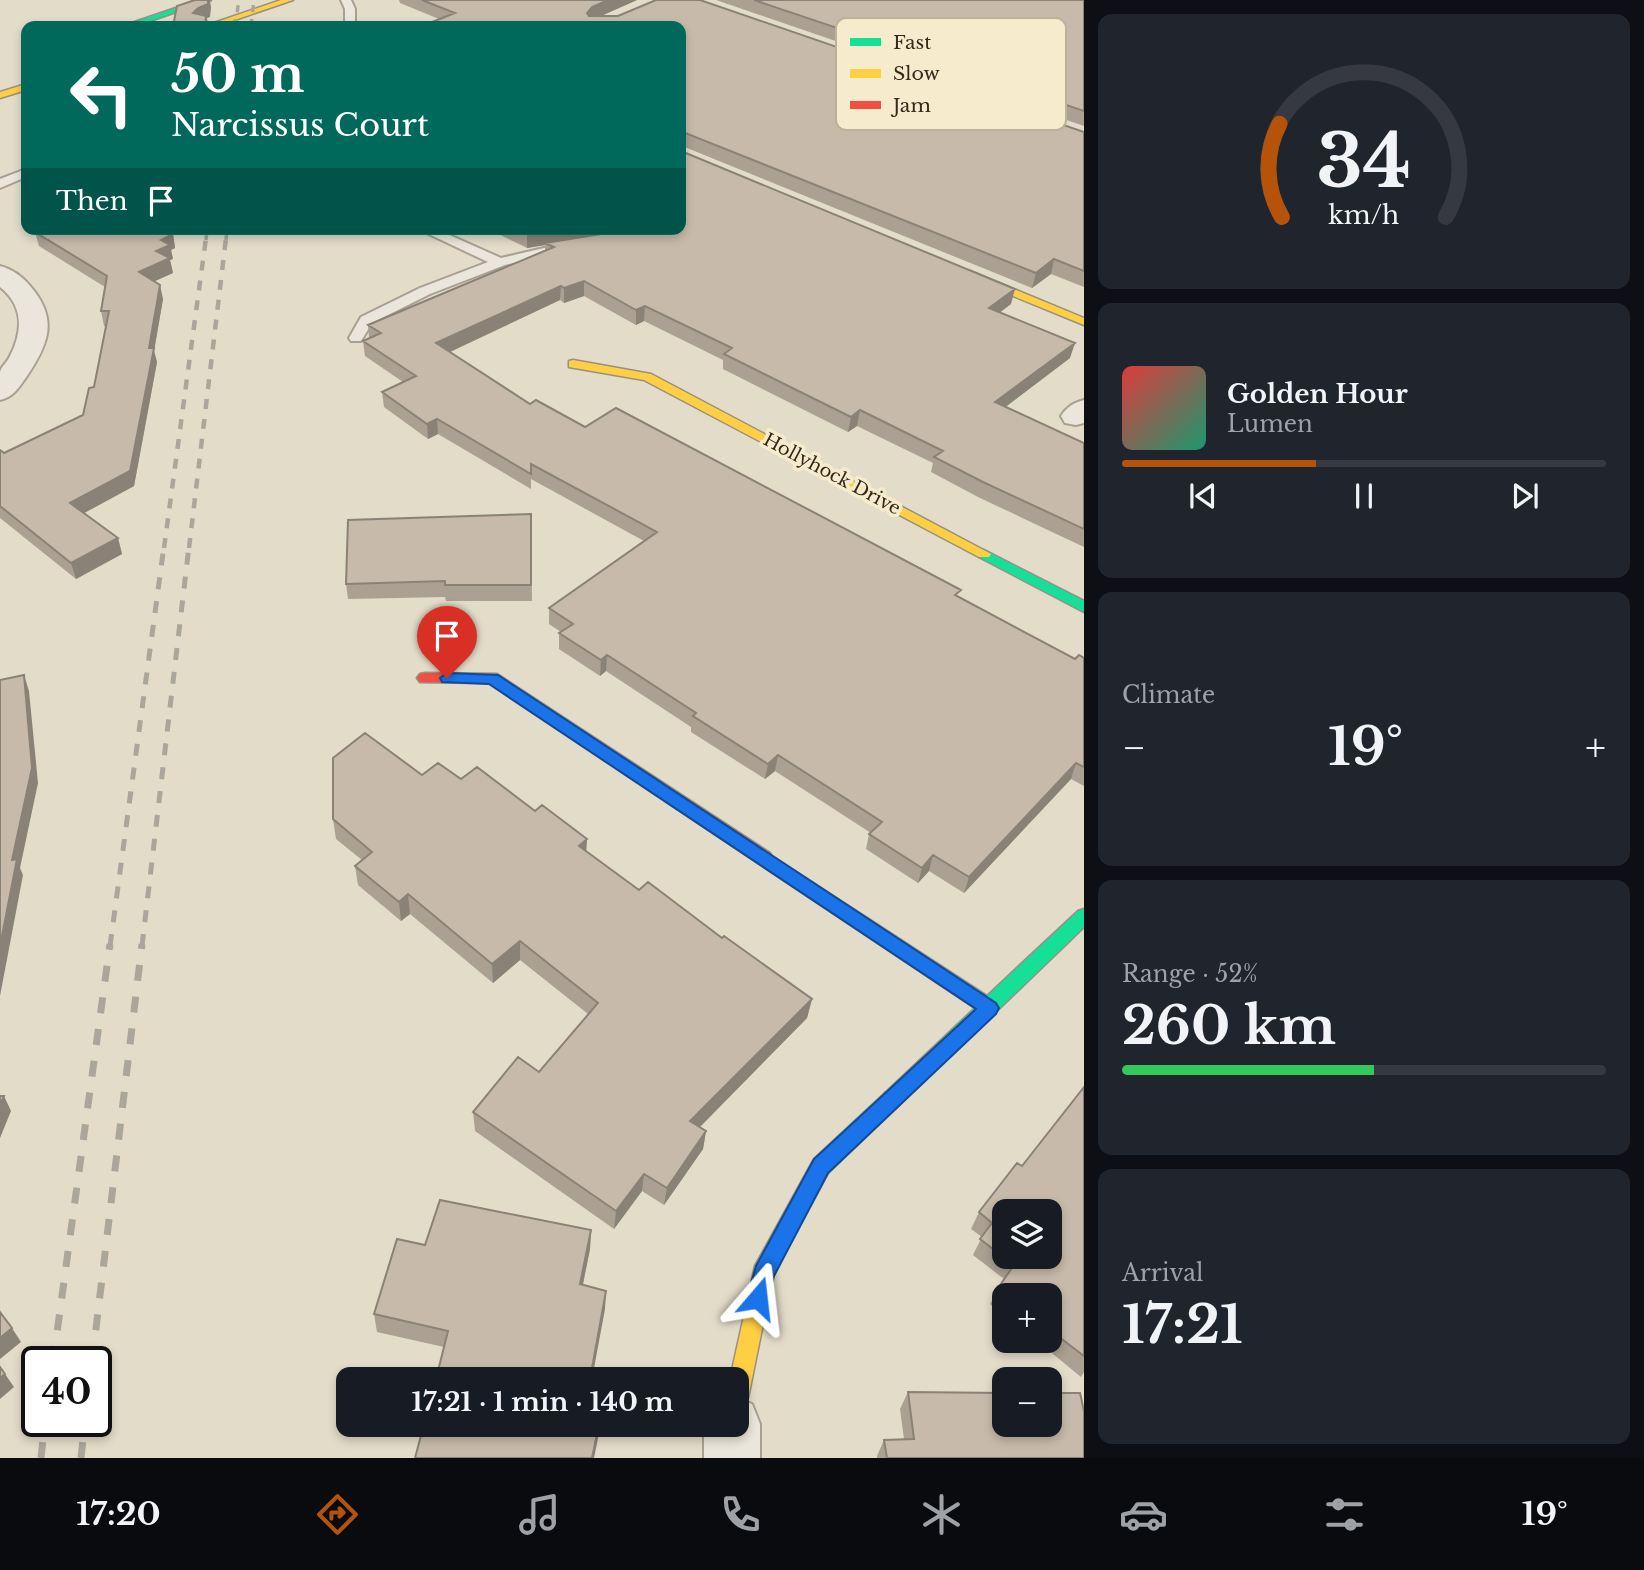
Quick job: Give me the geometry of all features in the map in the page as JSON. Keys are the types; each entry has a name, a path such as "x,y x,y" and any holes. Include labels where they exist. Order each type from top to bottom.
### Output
{"street":[{"path":"142,21 206,0"},
{"path":"224,21 289,0"},
{"path":"0,95 21,89"},
{"path":"945,265 1084,322"},
{"path":"0,274 30,301 37,324 29,353 0,391"},
{"name":"Hollyhock Drive","path":"573,364 648,377 1084,607"},
{"path":"425,678 492,678 990,1008"},
{"path":"743,1367 763,1273 821,1166 1084,916"},
{"path":"732,1437 732,1458"}],"lane":[{"path":"346,0 350,9 350,21"},
{"path":"0,184 21,175"},
{"path":"438,235 500,262"},
{"path":"356,338 366,320 425,290 500,262 541,251 588,244"}],"building":[{"path":"195,0 208,0 208,4 193,13 206,16 206,21 174,21 177,6"},
{"path":"422,0 608,0 592,7 587,13 589,16 618,16 656,0 700,0 836,47 836,130 1066,130 1066,126 1084,132 1084,271 1054,259 1036,273 686,133 686,21 435,21 455,13"},
{"path":"754,0 1084,0 1084,111 1066,105 1066,18 836,18 836,28"},
{"path":"686,153 1015,289 989,308 1075,343 995,402 1084,443 1084,529 934,457 943,451 860,410 851,417 724,354 732,348 645,306 636,310 584,281 564,288 561,286 436,343 530,404 536,400 585,427 616,408 961,590 955,595 1075,659 1079,655 1084,658 1084,767 1076,763 969,877 933,855 922,868 869,834 882,822 778,755 768,764 693,716 696,713 607,655 601,660 559,633 573,624 549,608 657,532 531,464 531,474 437,419 427,424 382,392 416,376 363,341 381,333 368,325 554,247 545,243 595,235 686,235"},
{"path":"40,235 171,235 161,240 170,245 156,251 170,258 139,272 160,285 149,348 154,348 130,471 70,503 118,538 71,563 0,506 0,450 4,453 83,415 89,388 94,387 109,311 101,311 107,276"},
{"path":"531,514 531,585 445,585 445,581 346,584 348,520"},
{"path":"24,675 32,768 12,860 17,859 0,946 0,680"},
{"path":"365,733 422,775 438,763 461,779 477,767 535,811 542,805 587,839 579,846 639,890 648,882 722,938 724,936 812,999 690,1121 706,1131 667,1188 644,1174 616,1211 473,1112 518,1057 539,1072 598,1003 520,941 492,964 408,894 399,902 355,866 372,852 333,819 333,758"},
{"path":"1084,1087 1084,1356 1062,1339 1062,1283 1001,1283 1011,1269 1062,1269 1062,1199 992,1199 992,1223 979,1212 1017,1163 1022,1166"},
{"path":"440,1200 591,1230 580,1284 606,1291 592,1367 439,1367 448,1331 374,1314 397,1239 425,1245"},
{"path":"992,1223 992,1248 980,1239"},
{"path":"0,1312 12,1328 0,1338"},
{"path":"908,1392 992,1393 992,1437 1062,1437 1062,1393 1080,1393 1084,1411 1084,1458 887,1458 884,1440 914,1439"},
{"path":"421,1437 596,1437 592,1458 415,1458"}],"railway":[{"path":"236,21 239,0"},
{"path":"252,21 254,0"},
{"path":"206,235 206,240"},
{"path":"226,235 226,240"},
{"path":"164,548 206,238"},
{"path":"189,548 226,238"},
{"path":"110,946 164,546"},
{"path":"142,946 189,546"},
{"path":"55,1346 110,944"},
{"path":"94,1346 142,944"},
{"path":"41,1458 43,1437"},
{"path":"81,1458 83,1437"}],"traffic: fast":[{"path":"142,21 207,0"},
{"path":"984,554 1084,607"},
{"path":"764,858 990,1008"},
{"path":"892,1099 1084,916"}],"traffic: slow":[{"path":"224,21 289,0"},
{"path":"0,95 21,89"},
{"path":"966,273 1084,322"},
{"path":"573,364 647,377 984,554"},
{"path":"743,1367 763,1273 821,1166 892,1099"}],"traffic: jam":[{"path":"425,678 492,678 764,858"}],"route":[{"path":"447,678 492,678 990,1008 821,1166 763,1273 758,1298"}]}
